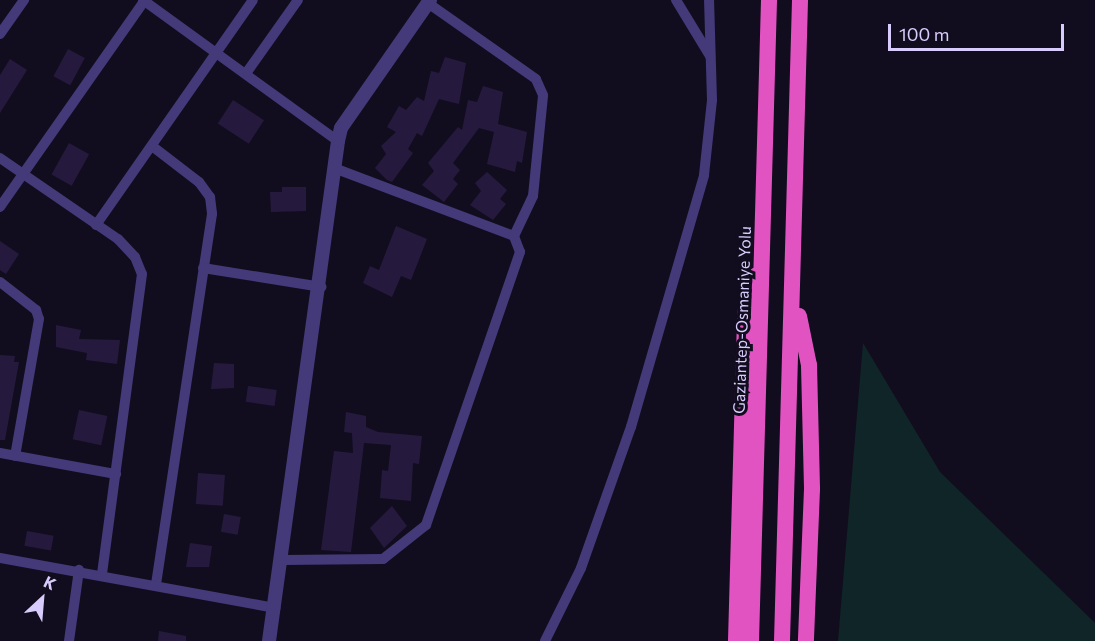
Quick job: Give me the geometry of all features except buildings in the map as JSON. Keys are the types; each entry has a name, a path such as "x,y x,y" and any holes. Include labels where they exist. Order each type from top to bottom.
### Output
{"highway":[{"name":"Gaziantep-Osmaniye Yolu","path":"751,641 769,0"},
{"path":"783,641 800,0"},
{"path":"736,641 745,311 762,255"},
{"path":"793,288 809,365 812,489 806,641"}],"street":[{"path":"0,34 24,0"},
{"path":"96,225 253,0"},
{"path":"247,72 298,0"},
{"path":"676,0 711,58"},
{"path":"545,641 581,568 659,334 704,175 710,128 709,0"},
{"path":"0,207 143,1 247,72 338,141"},
{"path":"269,641 283,560 341,128 429,2 536,80 543,95 533,196 514,236 520,252 426,525 383,559 283,560"},
{"path":"152,146 210,196 203,267 156,584"},
{"path":"0,158 96,225 135,256 142,274 102,574"},
{"path":"334,168 514,236"},
{"path":"203,267 321,287"},
{"path":"0,282 36,310 39,319 15,456"},
{"path":"0,453 116,474"},
{"path":"0,558 102,574 275,608"},
{"path":"69,641 79,570"}],"green space":[{"path":"863,343 940,472 1095,623 1095,641 838,641"}]}
